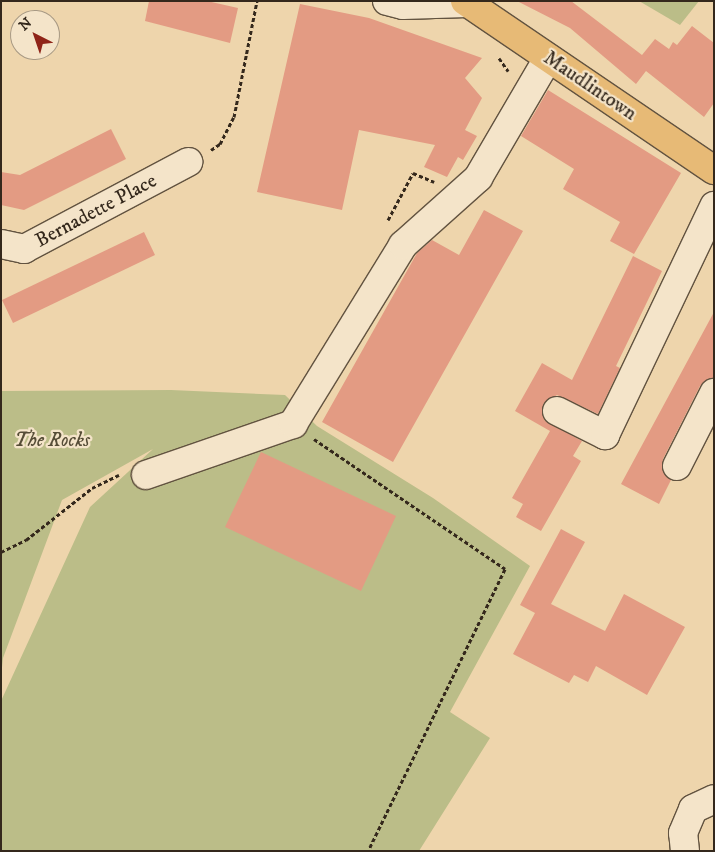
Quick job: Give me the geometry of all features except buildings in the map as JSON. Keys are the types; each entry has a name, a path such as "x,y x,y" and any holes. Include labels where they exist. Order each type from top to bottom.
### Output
{"main road":[{"name":"Maudlintown","path":"466,2 714,170"}],"street":[{"path":"387,1 403,5 466,2"},
{"path":"146,475 293,424 403,245 429,212 478,178 548,58"},
{"name":"Bernadette Place","path":"1,244 24,249 188,162"},
{"path":"557,411 605,435 714,206"},
{"path":"677,466 714,393"},
{"path":"685,851 683,833 693,809 714,799"}],"path":[{"path":"188,162 220,144 230,127 257,1"},
{"path":"293,424 505,569 368,851"}],"green space":[{"path":"639,1 699,1 680,25"},
{"name":"The Rocks","path":"171,390 285,395 317,426 433,498 530,566 450,712 490,738 419,851 1,851 1,701 90,507 153,449 62,500 3,658 1,677 1,391"}]}
